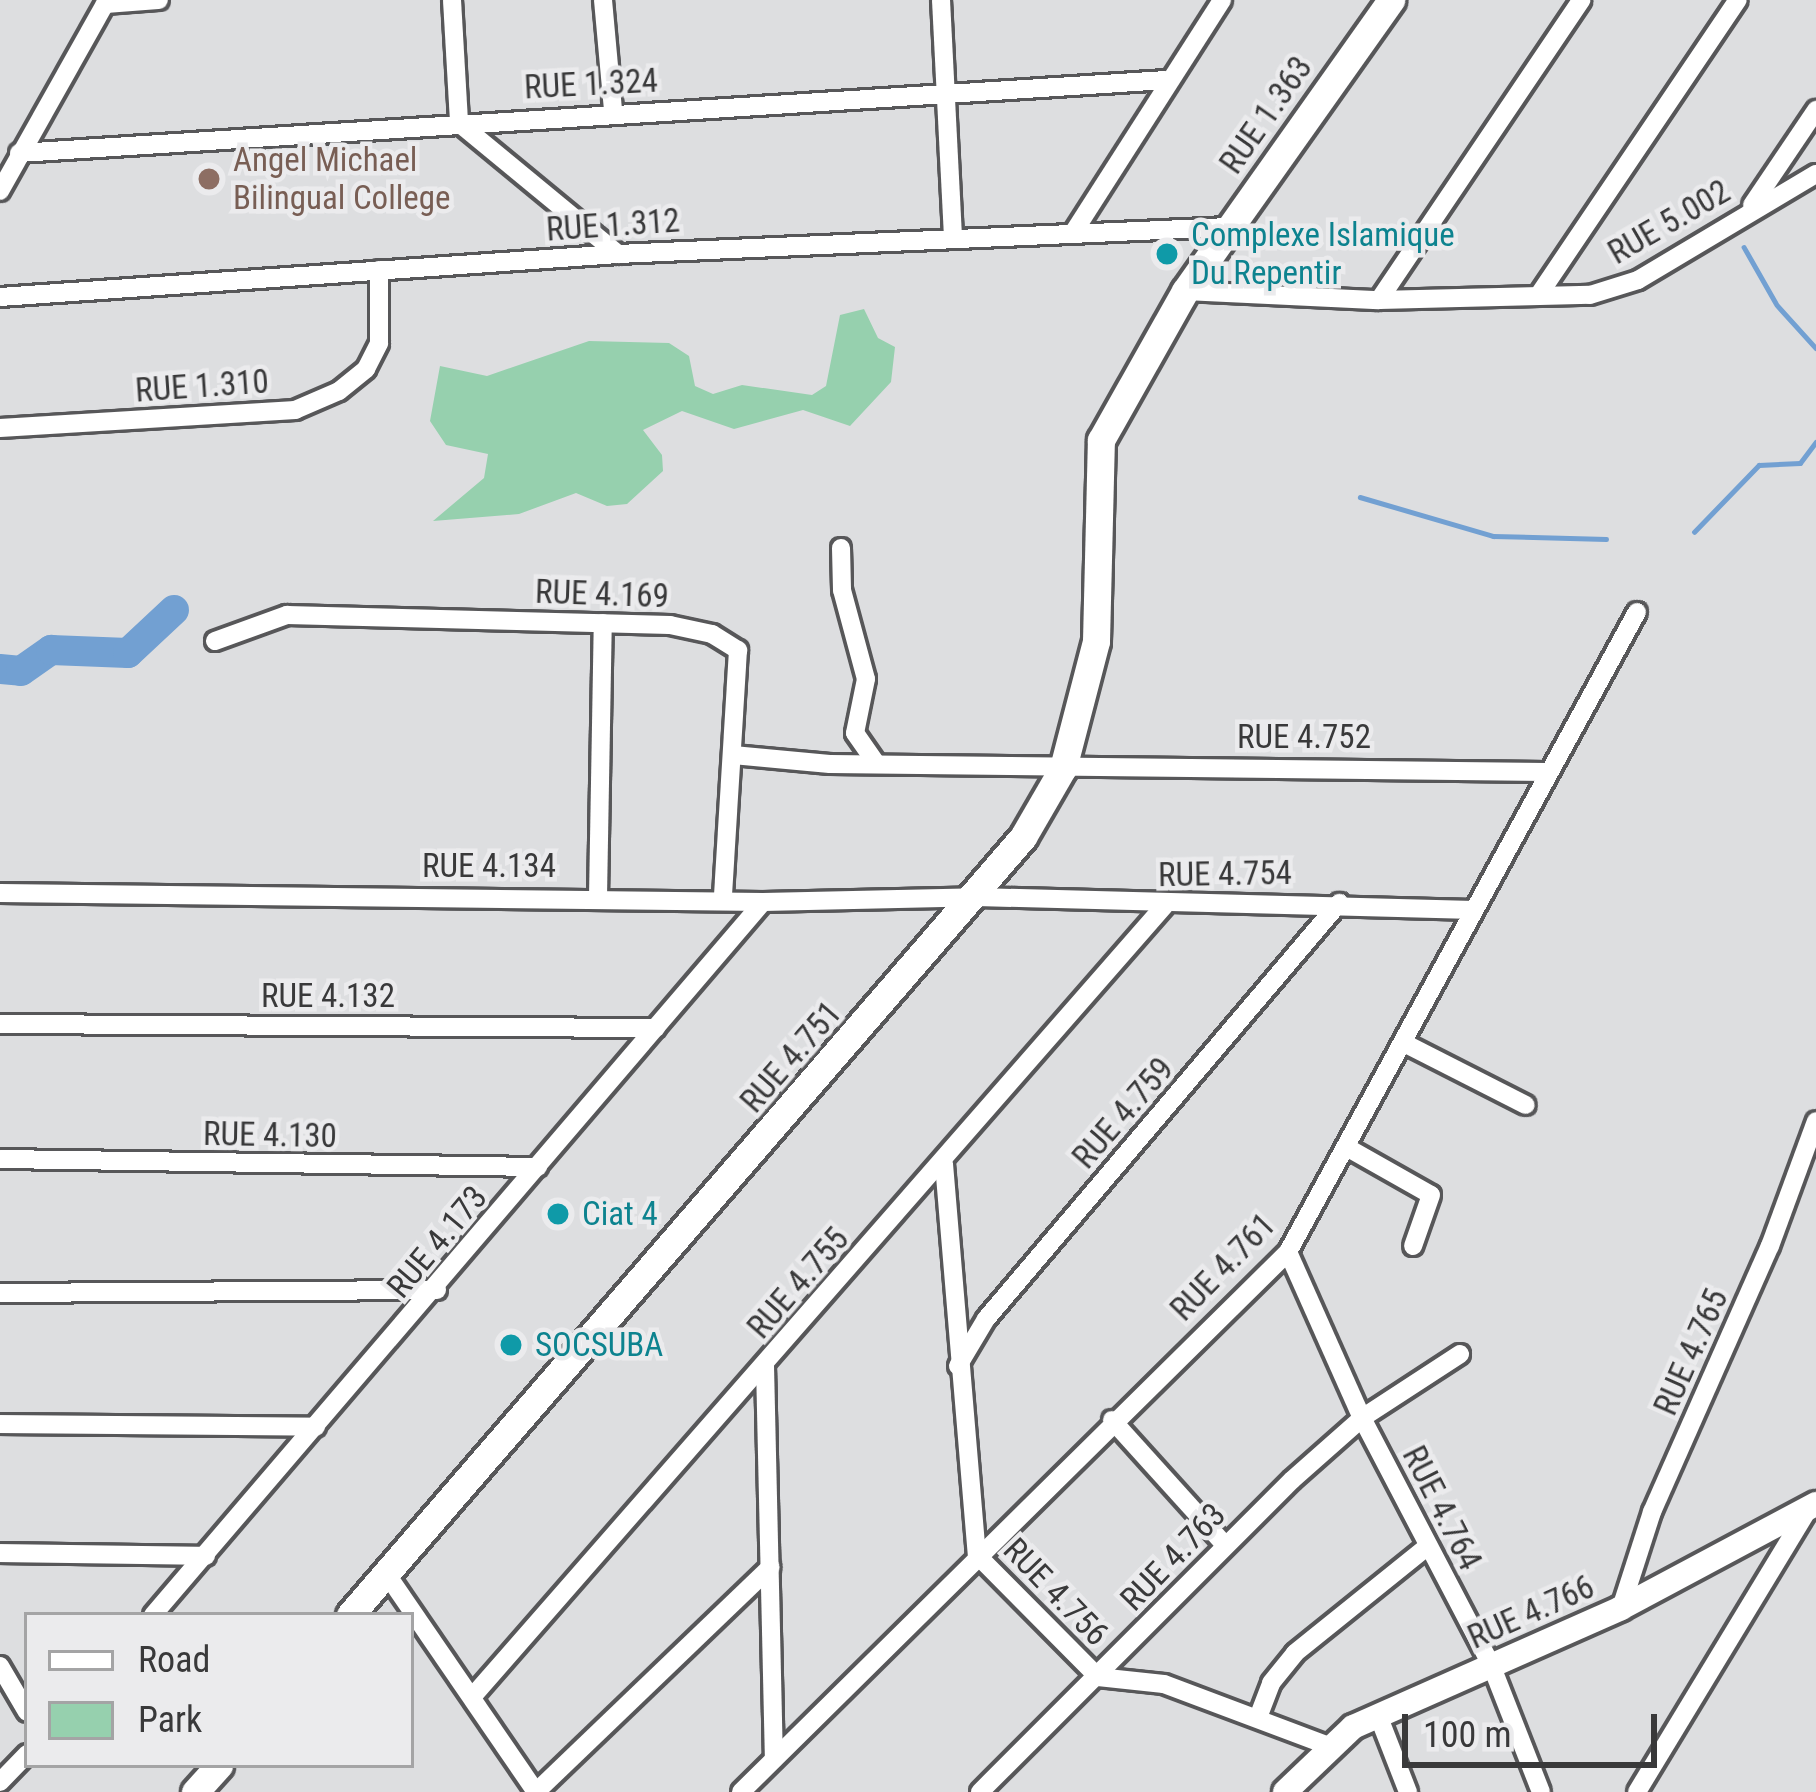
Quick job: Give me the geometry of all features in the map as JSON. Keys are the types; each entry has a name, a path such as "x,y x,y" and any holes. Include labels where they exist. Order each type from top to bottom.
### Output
{"main road":[{"name":"RUE 1.363","path":"1095,460 1185,291 1391,0"},
{"name":"RUE 4.751","path":"353,1612 977,897 1063,768 1096,640 1095,460"},
{"path":"195,1792 216,1768"}],"street":[{"path":"0,191 106,2 159,0"},
{"path":"452,0 459,123 618,254"},
{"path":"603,0 613,110"},
{"path":"941,0 953,235"},
{"path":"1075,230 1166,80 1222,0"},
{"path":"1378,300 1581,0"},
{"path":"1538,296 1738,0"},
{"name":"RUE 1.324","path":"19,153 613,110 1166,80"},
{"path":"1750,209 1816,110"},
{"name":"RUE 5.002","path":"1185,291 1378,300 1590,295 1638,280 1750,209 1816,174"},
{"name":"RUE 1.312","path":"0,297 618,254 953,235 1230,227"},
{"name":"RUE 1.310","path":"0,428 310,404 366,369 380,343 379,270"},
{"path":"841,548 842,590 866,679 855,733 876,764"},
{"name":"RUE 4.761","path":"741,1792 1112,1420 1288,1252 1408,1045 1546,772 1637,612"},
{"name":"RUE 4.169","path":"215,641 287,614 670,625 712,634 738,650 723,898"},
{"path":"598,897 603,623"},
{"name":"RUE 4.752","path":"733,754 876,764 1546,772"},
{"name":"RUE 4.134","path":"0,893 763,902 977,897"},
{"name":"RUE 4.754","path":"977,897 1164,906 1339,903 1474,910"},
{"name":"RUE 4.173","path":"156,1612 437,1290 763,902"},
{"name":"RUE 4.759","path":"958,1366 986,1319 1339,903"},
{"name":"RUE 4.755","path":"473,1696 944,1163 1164,906"},
{"name":"RUE 4.132","path":"0,1024 656,1028"},
{"path":"1408,1045 1526,1105"},
{"name":"RUE 4.765","path":"1621,1608 1652,1512 1771,1246 1816,1121"},
{"path":"1348,1148 1431,1195 1413,1246"},
{"name":"RUE 4.130","path":"0,1159 538,1167"},
{"name":"RUE 4.756","path":"944,1163 977,1556 1098,1677 1164,1684 1259,1715 1326,1745"},
{"name":"RUE 4.764","path":"1288,1252 1362,1418 1492,1667 1541,1792"},
{"path":"0,1293 437,1290"},
{"name":"RUE 4.763","path":"980,1792 1225,1545 1362,1418 1460,1354"},
{"path":"765,1366 774,1760"},
{"path":"1112,1420 1225,1545"},
{"path":"0,1424 316,1427"},
{"path":"1637,1792 1814,1502"},
{"name":"RUE 4.766","path":"1285,1792 1326,1745 1378,1715 1621,1608 1814,1502"},
{"path":"1259,1715 1295,1653 1428,1546"},
{"path":"0,1553 206,1556"},
{"path":"414,1613 536,1792 771,1567"},
{"path":"386,1573 414,1612"},
{"path":"0,1666 24,1707"},
{"path":"1378,1715 1408,1792"},
{"path":"0,1782 24,1757"}],"green space":[{"path":"864,309 878,338 895,347 891,382 850,426 803,410 734,429 682,411 643,430 662,455 663,471 627,504 607,506 576,493 519,514 433,521 484,478 488,454 446,445 430,421 440,366 487,376 589,341 669,343 689,356 695,386 713,394 742,385 812,395 826,386 840,315"}],"waterway":[{"path":"1744,247 1776,303"},
{"path":"1777,305 1816,348"},
{"path":"1694,532 1759,465 1800,463 1816,442"},
{"path":"1360,497 1493,536 1606,539"},
{"path":"0,669 21,671 51,650 128,653 174,610"}],"place":[{"name":"Angel Michael Bilingual College","path":"209,179"},
{"name":"Complexe Islamique Du Repentir","path":"1167,254"},
{"name":"Ciat 4","path":"558,1214"},
{"name":"SOCSUBA","path":"511,1345"}]}
